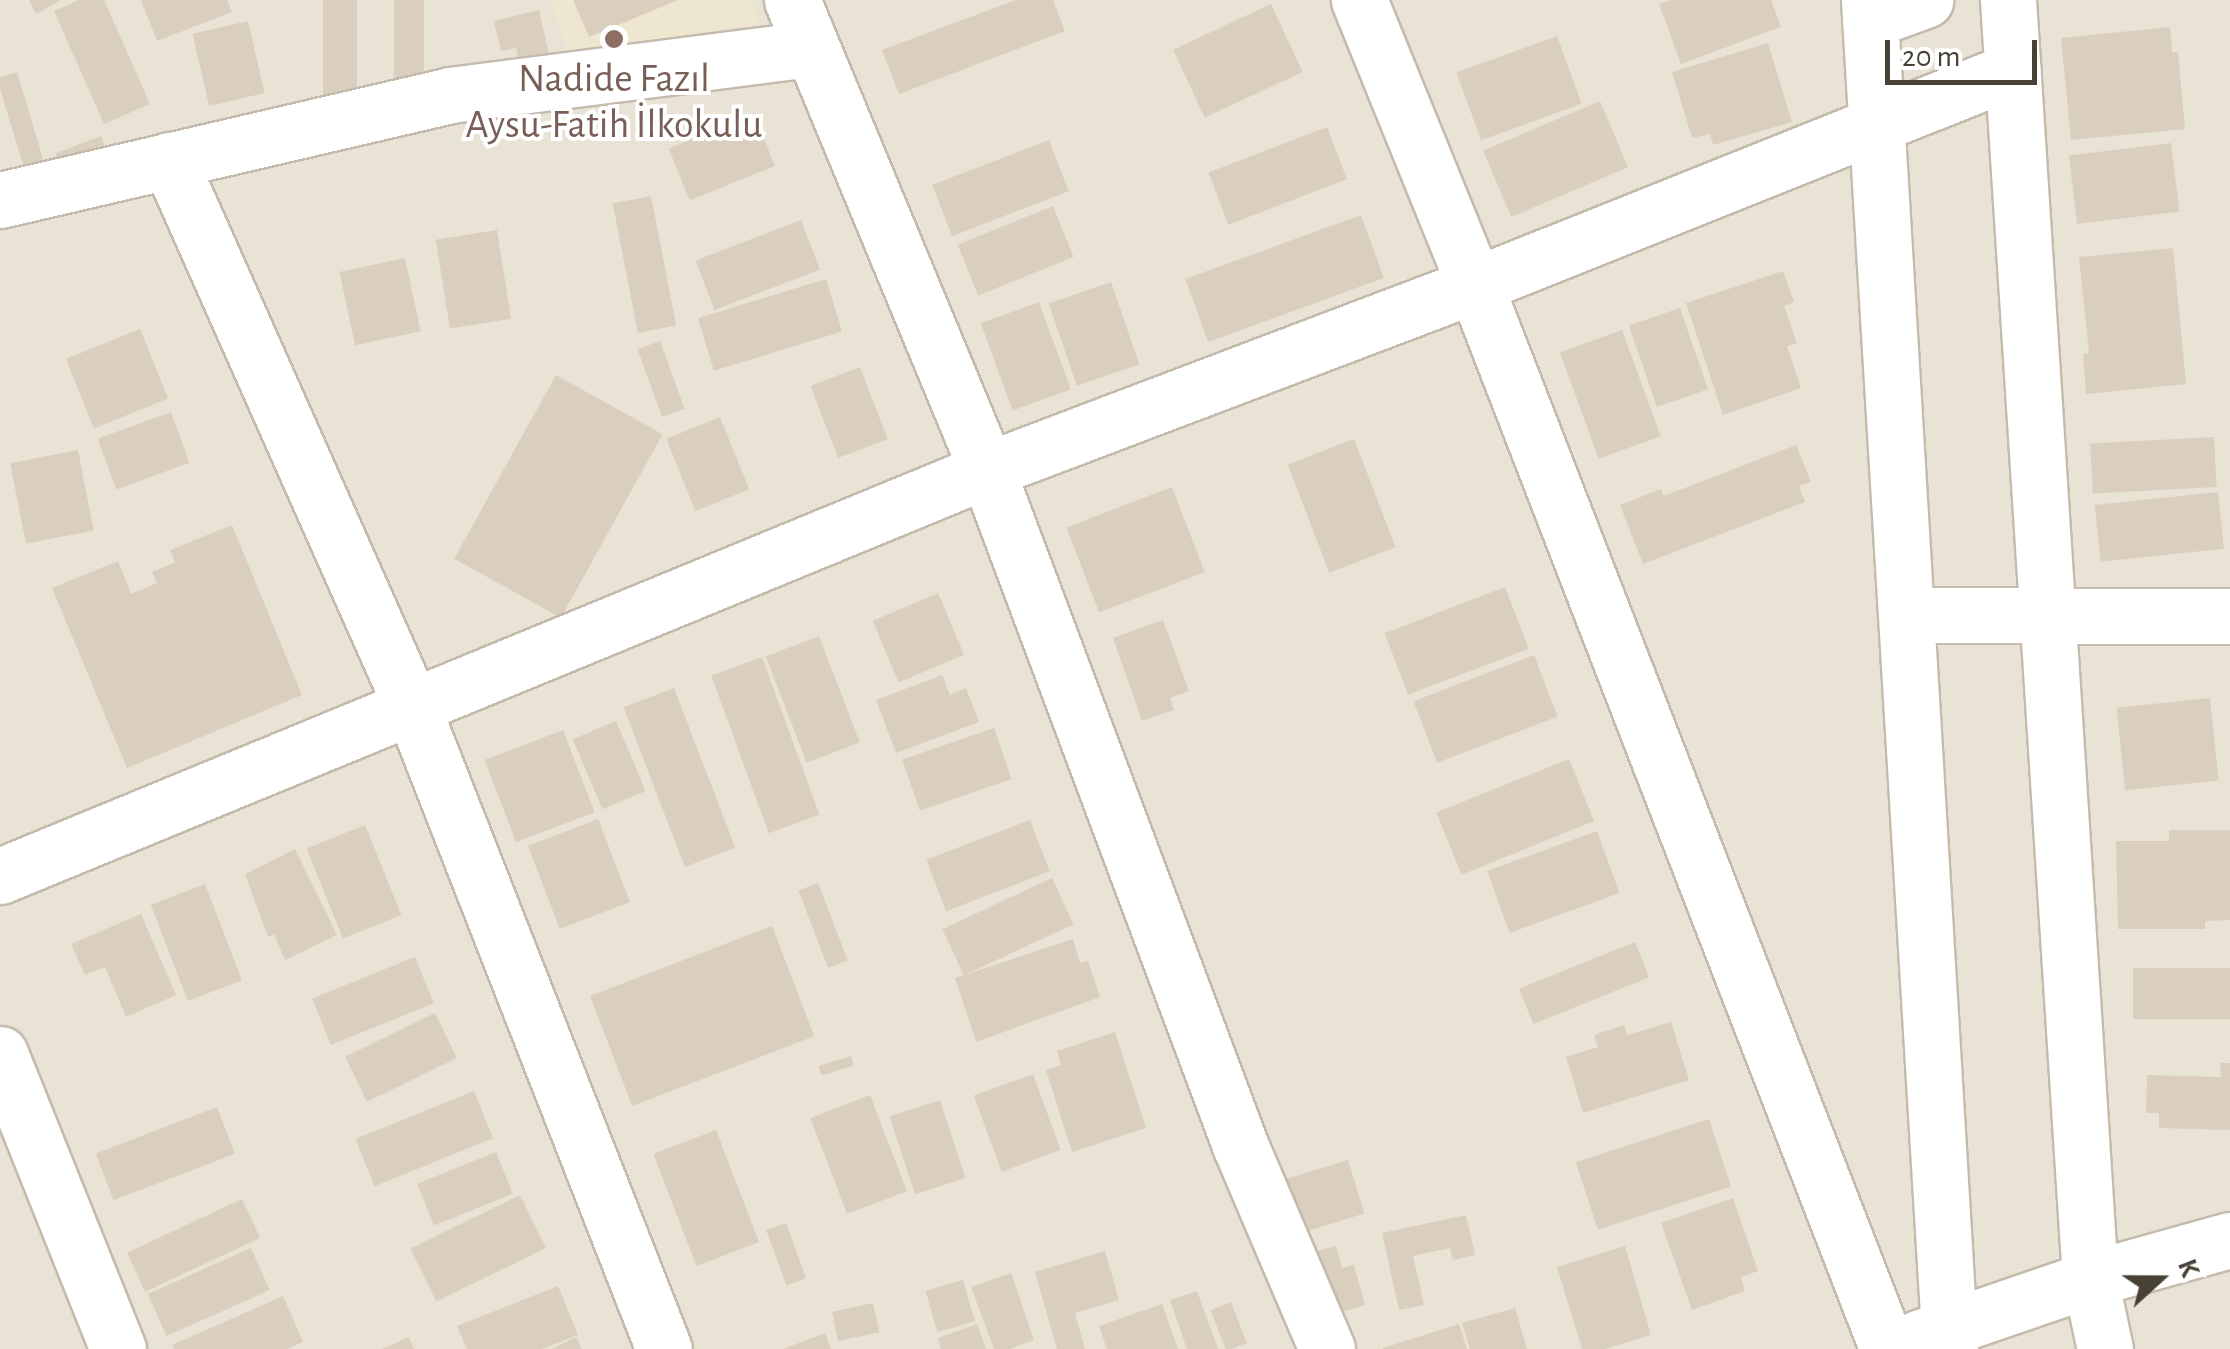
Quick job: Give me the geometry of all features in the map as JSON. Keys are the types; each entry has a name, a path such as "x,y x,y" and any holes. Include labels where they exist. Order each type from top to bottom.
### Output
{"street":[{"path":"1359,0 1475,285 1882,1348 1951,1339 2090,1279 2230,1240"},
{"path":"1925,0 1869,10 1951,1339"},
{"path":"2008,0 2090,1279 2104,1349"},
{"path":"0,200 450,95 800,24 987,470 1240,1145 1327,1349"},
{"path":"0,876 987,470 1475,285 2012,70"},
{"path":"169,160 413,709 664,1349"},
{"path":"1907,616 2230,616"},
{"path":"0,1054 118,1349"}],"shaded area":[{"path":"0,0 2230,0 2230,1349 0,1349"},
{"name":"Nadide Fazıl Aysu-Fatih İlkokulu","path":"550,0 752,0 758,23 570,55"}],"building":[{"path":"29,0 61,0 36,14"},
{"path":"79,0 104,0 150,104 104,124 54,11"},
{"path":"141,0 227,0 232,12 157,41"},
{"path":"323,0 357,0 357,106 323,106"},
{"path":"394,0 424,0 424,88 394,88"},
{"path":"573,0 678,0 589,37"},
{"path":"1016,0 1053,0 1065,31 899,94 882,50"},
{"path":"1671,0 1771,0 1781,27 1681,64 1659,4"},
{"path":"1271,4 1303,72 1205,118 1173,50"},
{"path":"539,10 552,68 522,75 516,48 501,51 494,21"},
{"path":"248,21 265,93 209,106 192,34"},
{"path":"2170,27 2172,52 2178,52 2185,129 2071,140 2061,38"},
{"path":"1557,36 1582,104 1481,140 1456,73"},
{"path":"1768,43 1792,122 1713,145 1710,134 1692,138 1672,72"},
{"path":"17,72 49,179 29,184 0,89 0,77"},
{"path":"1600,101 1628,167 1511,217 1483,151"},
{"path":"754,114 775,166 690,200 669,148"},
{"path":"1327,127 1347,179 1229,225 1208,173"},
{"path":"101,136 109,157 63,174 55,154"},
{"path":"1049,140 1069,191 952,236 932,185"},
{"path":"2171,143 2179,211 2077,224 2069,156"},
{"path":"651,196 676,326 638,333 613,203"},
{"path":"1053,206 1074,257 978,296 958,245"},
{"path":"1361,215 1384,278 1208,342 1185,279"},
{"path":"801,220 820,269 714,310 696,260"},
{"path":"497,230 511,319 450,329 436,240"},
{"path":"2173,248 2186,384 2086,394 2083,354 2089,353 2079,257"},
{"path":"405,258 421,331 355,345 339,272"},
{"path":"1783,271 1794,302 1784,306 1797,343 1787,346 1801,388 1723,415 1686,303"},
{"path":"826,279 842,332 714,371 698,318"},
{"path":"1111,282 1139,364 1077,386 1049,303"},
{"path":"1039,302 1071,389 1013,411 981,323"},
{"path":"1680,308 1708,389 1657,407 1629,326"},
{"path":"140,329 168,399 94,429 66,359"},
{"path":"1622,330 1661,436 1599,459 1560,353"},
{"path":"660,341 685,409 662,417 637,349"},
{"path":"860,367 888,439 838,458 811,386"},
{"path":"556,375 663,434 561,618 454,559"},
{"path":"171,412 189,463 116,489 98,439"},
{"path":"720,417 749,489 695,511 666,439"},
{"path":"2214,437 2217,487 2093,493 2090,443"},
{"path":"1354,439 1396,547 1329,573 1288,464"},
{"path":"1796,445 1811,482 1799,486 1805,502 1643,564 1620,505 1661,489 1664,496"},
{"path":"78,450 94,530 26,544 10,463"},
{"path":"1172,487 1205,572 1099,612 1067,527"},
{"path":"2218,492 2224,549 2101,562 2095,505"},
{"path":"232,525 302,695 127,768 52,588 118,561 131,594 157,583 152,572 175,562 170,550"},
{"path":"1505,587 1529,649 1408,695 1385,633"},
{"path":"938,593 964,655 899,682 873,621"},
{"path":"1163,620 1189,691 1170,698 1174,710 1142,721 1113,638"},
{"path":"819,636 860,742 807,763 766,656"},
{"path":"1534,655 1558,717 1437,763 1414,701"},
{"path":"762,657 819,815 769,833 711,675"},
{"path":"942,675 950,695 966,688 979,722 896,753 876,700"},
{"path":"674,688 735,848 685,867 624,707"},
{"path":"2210,698 2219,781 2125,790 2117,708"},
{"path":"616,721 646,791 602,809 573,739"},
{"path":"994,728 1012,779 920,811 902,760"},
{"path":"563,730 595,812 516,842 485,760"},
{"path":"1569,759 1594,821 1462,875 1436,813"},
{"path":"598,819 630,902 560,929 528,846"},
{"path":"1030,820 1050,871 946,911 926,860"},
{"path":"365,825 401,915 343,939 307,849"},
{"path":"2169,830 2230,830 2230,920 2205,921 2205,929 2118,929 2116,841 2169,841"},
{"path":"1597,831 1620,893 1510,933 1487,871"},
{"path":"295,849 337,935 285,960 274,934 268,937 245,874"},
{"path":"1052,878 1074,924 964,975 942,929"},
{"path":"818,883 848,960 828,968 798,891"},
{"path":"205,884 242,980 188,1001 151,905"},
{"path":"141,914 176,995 126,1017 105,967 85,975 71,944"},
{"path":"772,926 814,1036 632,1106 590,996"},
{"path":"1073,939 1080,963 1088,961 1100,997 976,1042 955,978"},
{"path":"1635,942 1649,977 1533,1024 1519,989"},
{"path":"415,957 434,1003 331,1045 312,999"},
{"path":"2133,968 2230,968 2230,1019 2133,1019"},
{"path":"435,1013 457,1058 367,1102 345,1057"},
{"path":"1671,1022 1689,1080 1583,1113 1566,1057 1598,1047 1594,1035 1624,1025 1627,1035"},
{"path":"1115,1032 1146,1128 1072,1152 1046,1070 1061,1065 1057,1051"},
{"path":"851,1056 854,1066 821,1076 818,1066"},
{"path":"2220,1063 2230,1063 2230,1130 2159,1128 2159,1113 2146,1113 2147,1075 2221,1077"},
{"path":"1033,1074 1061,1150 1002,1172 974,1096"},
{"path":"474,1091 493,1138 374,1186 355,1139"},
{"path":"870,1095 907,1191 847,1214 810,1118"},
{"path":"940,1100 965,1178 915,1194 890,1116"},
{"path":"217,1107 235,1154 114,1200 96,1154"},
{"path":"1709,1119 1731,1187 1598,1230 1576,1162"},
{"path":"716,1130 759,1242 696,1266 653,1154"},
{"path":"496,1152 513,1194 434,1226 417,1184"},
{"path":"1348,1160 1364,1214 1300,1233 1284,1180"},
{"path":"520,1195 546,1248 436,1302 410,1248"},
{"path":"1733,1198 1758,1271 1741,1277 1745,1291 1692,1310 1661,1223"},
{"path":"242,1199 260,1238 145,1292 127,1253"},
{"path":"1466,1215 1475,1255 1453,1260 1450,1248 1413,1256 1424,1305 1399,1310 1382,1233"},
{"path":"786,1223 806,1278 786,1286 766,1230"},
{"path":"1336,1246 1342,1268 1354,1265 1365,1305 1331,1315 1314,1252"},
{"path":"1625,1246 1651,1335 1605,1349 1582,1349 1557,1267"},
{"path":"251,1248 270,1290 166,1336 148,1294"},
{"path":"1105,1251 1119,1300 1075,1313 1085,1349 1057,1349 1035,1272"},
{"path":"1011,1273 1034,1340 1010,1349 994,1349 971,1287"},
{"path":"963,1280 975,1321 937,1332 926,1291"},
{"path":"558,1286 578,1335 542,1349 467,1349 457,1326"},
{"path":"1197,1291 1218,1349 1187,1349 1170,1300"},
{"path":"283,1296 303,1342 287,1349 174,1349 172,1345"},
{"path":"1231,1302 1247,1343 1225,1349 1210,1310"},
{"path":"873,1303 879,1332 838,1341 832,1312"},
{"path":"1162,1304 1178,1349 1107,1349 1099,1326"},
{"path":"1515,1308 1527,1349 1470,1349 1462,1323"},
{"path":"977,1324 986,1349 941,1349 938,1338"},
{"path":"1459,1324 1467,1349 1383,1349 1383,1348"},
{"path":"825,1333 831,1349 783,1349"},
{"path":"409,1337 414,1349 382,1349"},
{"path":"576,1337 582,1349 552,1349"}],"place":[{"name":"Nadide Fazıl Aysu-Fatih İlkokulu","path":"614,39"}]}
